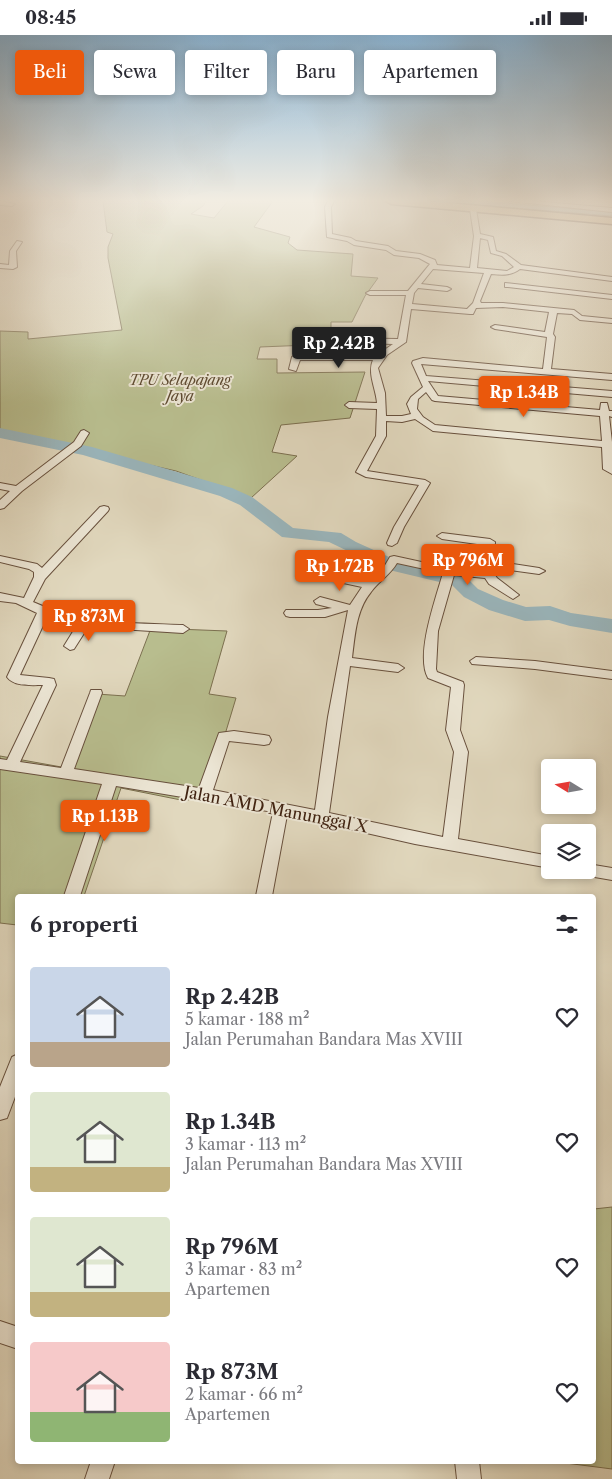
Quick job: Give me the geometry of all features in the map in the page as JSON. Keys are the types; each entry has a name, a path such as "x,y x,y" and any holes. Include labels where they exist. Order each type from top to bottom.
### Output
{"street":[{"path":"293,369 296,357 378,358 402,342 408,306 413,290 432,268"},
{"path":"447,268 510,273 517,268"},
{"path":"473,306 506,295 556,303 609,297 611,279 528,268"},
{"path":"408,306 470,312 473,306 478,303 476,302 488,272"},
{"path":"506,295 510,273"},
{"path":"370,293 447,289"},
{"path":"506,295 556,303 583,318 612,321 612,317"},
{"path":"547,371 551,337 549,335 556,303"},
{"path":"495,327 549,335"},
{"path":"331,340 402,342"},
{"path":"378,358 374,368 382,406 381,435 361,472 366,475 425,483 396,531 392,543"},
{"path":"608,414 438,399 433,397 427,388 424,378 416,365 420,361 612,377"},
{"path":"601,376 607,394 608,469 612,471"},
{"path":"424,378 607,394"},
{"path":"427,388 416,394 413,398 412,409 415,416 433,428 609,441"},
{"path":"349,405 382,406"},
{"path":"381,418 402,419 415,416"},
{"path":"0,506 18,489 78,444 84,433"},
{"path":"0,486 18,489"},
{"path":"26,604 40,577 104,509"},
{"path":"442,536 490,542 487,560 493,581 513,595"},
{"path":"0,559 33,566 39,571 40,577"},
{"path":"290,613 329,613 348,607 390,564 448,575 489,570 539,571"},
{"path":"448,575 432,631 430,669 432,675 458,685 452,731 461,752 450,843"},
{"path":"338,579 370,585"},
{"path":"0,597 19,599 43,613 84,623 183,629"},
{"path":"320,601 348,607"},
{"path":"320,817 344,661 348,607"},
{"path":"6,765 50,685 49,682 16,679 13,677 43,613"},
{"path":"70,646 84,623"},
{"path":"344,661 398,668"},
{"path":"476,661 535,665 612,675"},
{"path":"65,774 96,693"},
{"path":"204,794 224,737 234,736 264,740"},
{"name":"Jalan AMD Manunggal X","path":"6,765 204,794 282,808 415,838 541,860"},
{"path":"73,894 111,780"},
{"path":"264,894 282,808"},
{"path":"596,871 612,874"},
{"path":"0,1111 15,1071"},
{"path":"0,1332 15,1337"},
{"path":"97,1479 102,1464"},
{"path":"467,1464 469,1479"}],"green space":[{"name":"TPU Selapajang Jaya","path":"110,268 352,268 351,276 378,278 365,296 352,322 331,322 331,330 312,333 309,345 260,347 257,359 277,359 277,373 365,372 350,418 281,425 272,452 297,456 251,498 176,471 0,431 0,331 28,332 28,339 122,330"},
{"path":"151,628 227,631 209,694 236,698 208,791 186,801 121,788 85,894 15,894 15,925 0,923 0,756 67,768 97,694 125,696"},
{"path":"612,1207 612,1469 573,1464 596,1464 596,1209"}],"waterway":[{"path":"0,433 86,451 143,466 226,492 246,501 289,533 334,537 349,546 392,565 459,581 471,593 496,605 525,614 550,613 570,619 612,626"}]}
